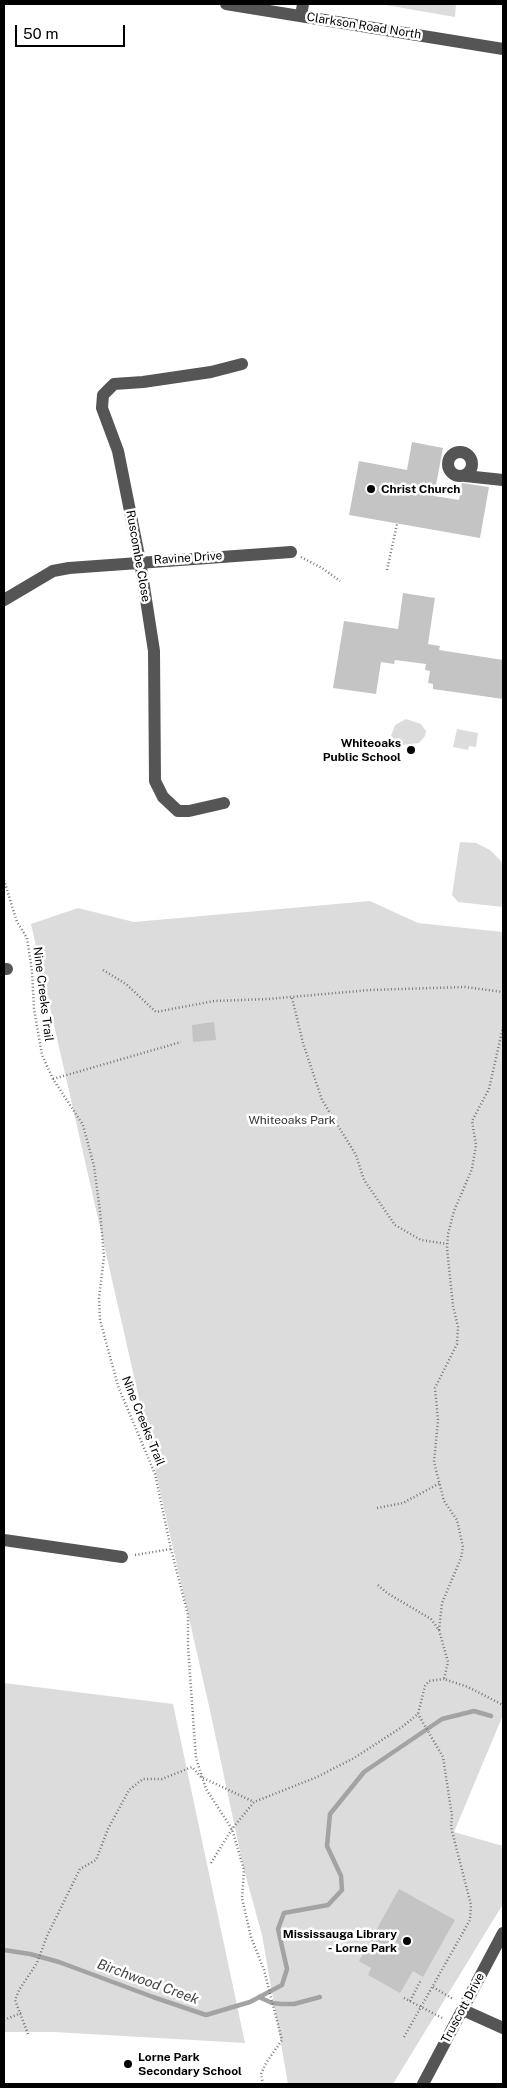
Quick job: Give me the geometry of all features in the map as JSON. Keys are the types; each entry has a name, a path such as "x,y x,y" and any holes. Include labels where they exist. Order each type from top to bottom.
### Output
{"street":[{"name":"Clarkson Road North","path":"226,4 302,10 503,49"},
{"name":"Ruscombe Close","path":"224,803 189,811 178,811 163,797 155,781 154,651 140,562 118,451 102,408 103,394 114,384 143,382 211,372 242,364"},
{"path":"465,476 503,480"},
{"name":"Ravine Drive","path":"4,600 53,572 69,568 291,552"},
{"path":"4,1540 122,1557"},
{"name":"Truscott Drive","path":"423,2084 503,1932"},
{"path":"463,2010 503,2028"}],"path":[{"path":"387,570 397,524"},
{"path":"291,552 322,568 340,581"},
{"name":"Nine Creeks Trail","path":"4,880 17,922 26,938 32,971 34,1009 42,1055 53,1079 83,1125 94,1166 104,1257 99,1298 100,1320 118,1386 156,1474 171,1549 188,1615 193,1727 201,1777 206,1789 232,1829 244,1870 242,1898 251,1937 264,1970 282,2040 266,2063 261,2074 263,2084"},
{"path":"103,970 126,984 156,1012 214,1001 292,998 370,990 466,987 503,992"},
{"path":"292,998 303,1043 322,1100 356,1155 364,1180 395,1225 421,1240 447,1244"},
{"path":"439,1630 442,1603 461,1558 463,1546 457,1520 444,1501 434,1462 438,1420 435,1388 457,1344 458,1327 453,1306 447,1244 454,1211 472,1169 476,1144 472,1121 489,1089 503,1027"},
{"path":"53,1079 181,1042"},
{"path":"377,1508 403,1503 440,1484"},
{"path":"122,1557 171,1549"},
{"path":"378,1585 387,1593 431,1619 439,1630 448,1662 444,1679"},
{"path":"211,1862 232,1829 254,1802 318,1777 354,1758 402,1727 418,1714 425,1686 429,1682 444,1679 468,1687 503,1705"},
{"path":"404,2037 470,1920 472,1905 451,1827 452,1816 444,1757 418,1714"},
{"path":"28,2034 15,2000 19,1990 37,1963 47,1936 80,1869 96,1860 108,1829 129,1790 143,1778 162,1779 192,1767 201,1777 254,1802"},
{"path":"410,2001 421,1980"},
{"path":"432,1987 453,1998"},
{"path":"404,1998 455,2024"},
{"path":"4,2020 21,2013"}],"green space":[{"path":"380,4 456,4 455,17"},
{"path":"406,719 421,724 426,731 425,736 419,743 402,745 391,736 395,725"},
{"path":"457,729 478,733 476,747 469,746 468,750 453,747"},
{"path":"460,842 476,843 490,850 502,862 503,907 458,902 452,895"},
{"name":"Whiteoaks Park","path":"370,901 418,923 503,932 503,1715 454,1832 503,1846 503,1904 393,2084 288,2084 262,1935 244,1870 209,1706 31,924 78,908 134,922"},
{"path":"4,1683 173,1704 245,2043 54,2032 4,2032"}],"building":[{"name":"Christ Church","path":"412,442 443,448 434,496 459,500 462,483 489,487 480,538 349,515 359,461 407,470"},
{"path":"403,593 435,598 428,644 440,646 439,650 503,660 503,699 433,689 433,684 428,683 430,671 425,670 426,664 395,660 394,664 381,662 376,694 333,688 344,621 398,629"},
{"path":"214,1022 216,1040 193,1042 192,1025"},
{"name":"Mississauga Library - Lorne Park","path":"399,1889 455,1920 423,1977 413,1971 400,1993 368,1975 371,1968 359,1961"}],"waterway":[{"name":"Birchwood Creek","path":"4,1950 30,1954 59,1962 206,2015 250,2002 282,1985 287,1969 278,1929 284,1913 328,1905 342,1890 341,1876 327,1846 330,1814 364,1772 442,1719 474,1711 491,1716"},
{"path":"259,1997 272,2003 281,2004 294,2004 320,1997"}],"place":[{"name":"Christ Church","path":"371,489"},
{"name":"Whiteoaks Public School","path":"411,750"},
{"name":"Mississauga Library - Lorne Park","path":"407,1941"},
{"name":"Lorne Park Secondary School","path":"128,2064"}]}
